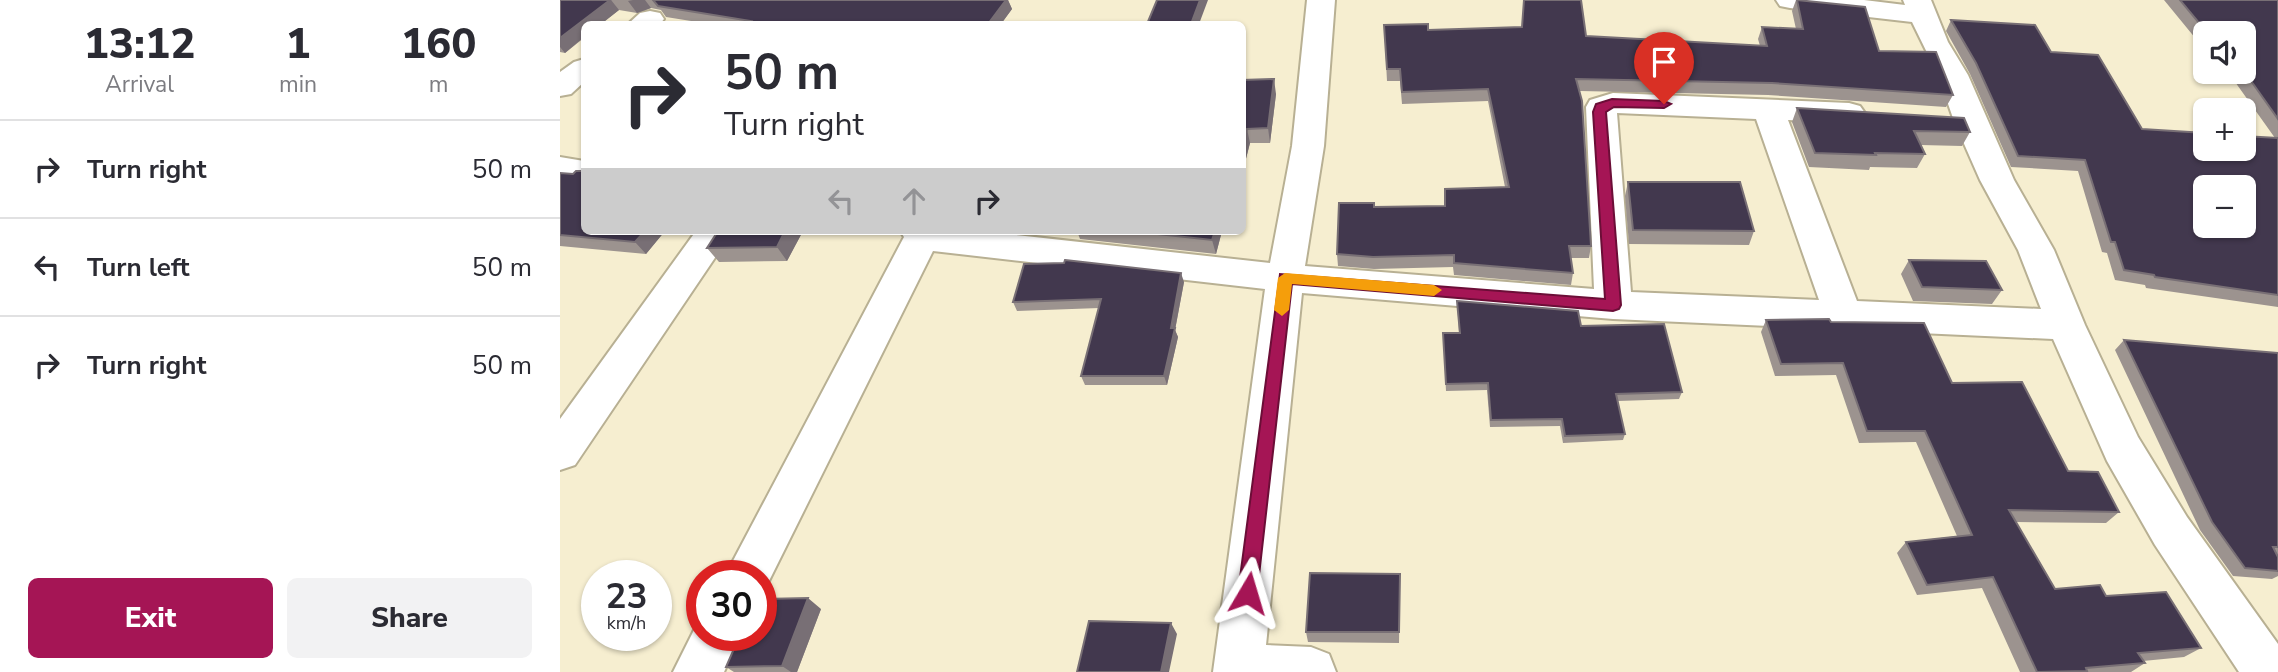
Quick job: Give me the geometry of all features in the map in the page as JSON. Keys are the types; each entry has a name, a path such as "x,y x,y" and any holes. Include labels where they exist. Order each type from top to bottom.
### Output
{"street":[{"path":"1311,672 1238,670 1285,278 1308,146 1321,0"},
{"path":"1790,0 1921,7 1934,42 1953,75 1956,120 1997,180 2036,250 2066,325 2122,449 2171,531 2270,672 2278,669"},
{"path":"560,87 581,70"},
{"path":"1613,305 1601,107 1612,103 1768,108 1875,115"},
{"path":"1768,108 1844,316"},
{"path":"560,167 581,171"},
{"path":"560,452 712,235"},
{"path":"756,560 919,235"},
{"path":"928,235 1285,278 1613,305 2066,325"},
{"path":"698,672 709,651"}],"building":[{"path":"560,0 610,0 581,21 560,38"},
{"path":"653,0 1006,0 990,21 751,21 658,6"},
{"path":"1157,0 1200,0 1192,21 1148,21"},
{"path":"1524,0 1581,0 1586,36 1767,46 1762,27 1803,29 1797,0 1865,7 1879,51 1936,52 1953,95 1772,83 1576,79 1582,101 1591,246 1569,246 1573,273 1454,263 1454,255 1373,257 1337,254 1339,203 1374,203 1374,207 1445,206 1445,189 1509,187 1488,89 1402,92 1400,69 1387,69 1384,25 1428,24 1428,30 1522,27"},
{"path":"2180,0 2278,0 2278,119 2253,84 2256,84 2256,21 2197,21"},
{"path":"1951,20 2035,25 2051,52 2098,55 2142,129 2193,132 2193,161 2256,161 2256,137 2278,138 2278,295 2124,270 2115,242 2111,242 2085,160 2018,156 1976,63"},
{"path":"1274,79 1268,128 1247,129 1246,133 1246,80"},
{"path":"1797,108 1964,118 1970,132 1914,131 1925,154 1815,153"},
{"path":"581,171 581,235 641,235 635,242 560,235 560,173 573,174"},
{"path":"1628,182 1740,182 1754,231 1633,230"},
{"path":"715,235 783,235 777,247 707,248"},
{"path":"1166,235 1214,235 1212,240"},
{"path":"1065,260 1181,273 1171,328 1175,328 1164,376 1081,376 1101,299 1013,302 1024,264 1064,263"},
{"path":"1909,260 1986,261 2002,290 1922,287"},
{"path":"1457,301 1578,311 1581,326 1664,324 1682,392 1616,394 1625,434 1565,436 1562,419 1491,420 1488,383 1446,384 1443,333 1460,333"},
{"path":"1829,319 1831,322 1924,323 1952,383 2022,382 2068,471 2098,472 2119,512 2009,510 2055,589 2100,585 2106,596 2166,592 2201,648 2138,653 2145,663 2086,668 2087,671 2037,672 1993,577 1927,585 1906,542 1972,535 1925,431 1867,431 1843,363 1781,364 1766,320"},
{"path":"2124,340 2278,353 2278,547 2273,547 2278,557 2278,571 2245,568 2212,522"},
{"path":"1310,573 1400,574 1399,632 1306,632"},
{"path":"808,598 782,666 726,667 733,651 777,651 777,599"},
{"path":"1089,621 1171,623 1161,672 1077,672"}],"slow traffic":[{"path":"1282,310 1285,278 1434,290"}],"route":[{"path":"1248,593 1285,278 1613,305 1599,112 1605,104 1612,103 1664,104"}]}
